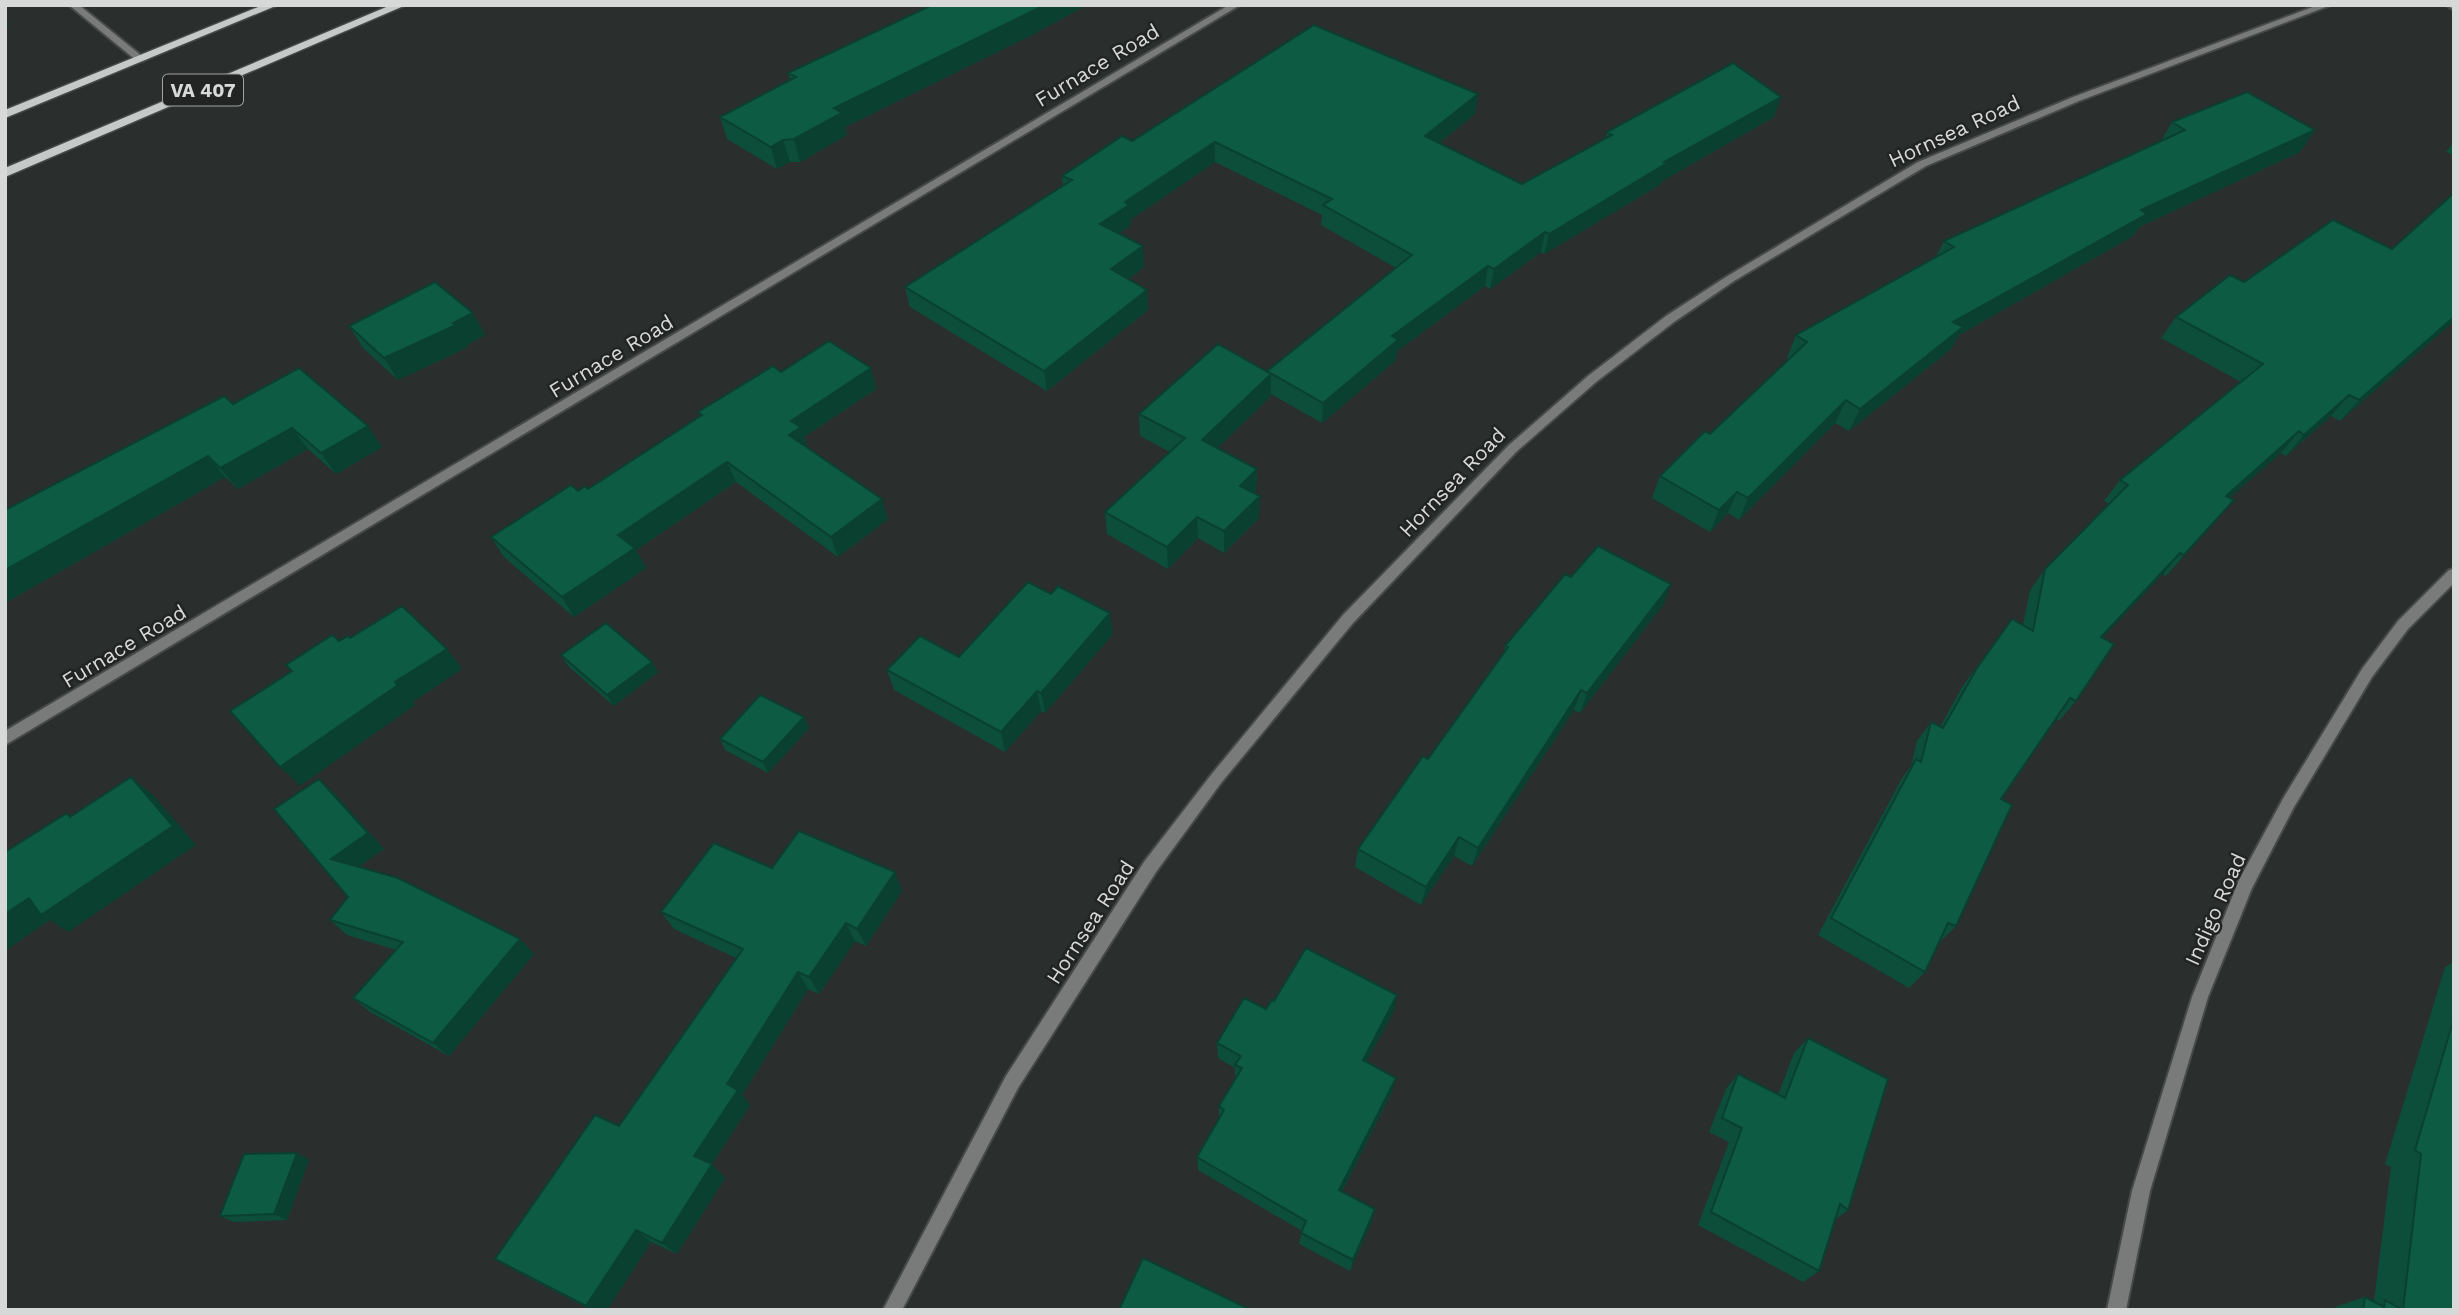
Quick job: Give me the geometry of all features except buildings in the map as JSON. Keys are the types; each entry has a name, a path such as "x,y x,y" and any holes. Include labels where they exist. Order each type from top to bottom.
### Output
{"main road":[{"name":"VA 407","path":"5,114 273,5"},
{"name":"VA 407","path":"5,173 401,5"}],"street":[{"path":"73,5 140,58"},
{"name":"Furnace Road","path":"5,739 1236,5"},
{"name":"Hornsea Road","path":"892,1310 1012,1082 1150,867 1216,779 1348,619 1513,448 1592,379 1670,319 1730,279 1923,164 2076,99 2327,5"},
{"name":"Indigo Road","path":"2116,1310 2141,1191 2160,1126 2200,997 2245,885 2289,802 2367,673 2403,625 2454,574"}]}
